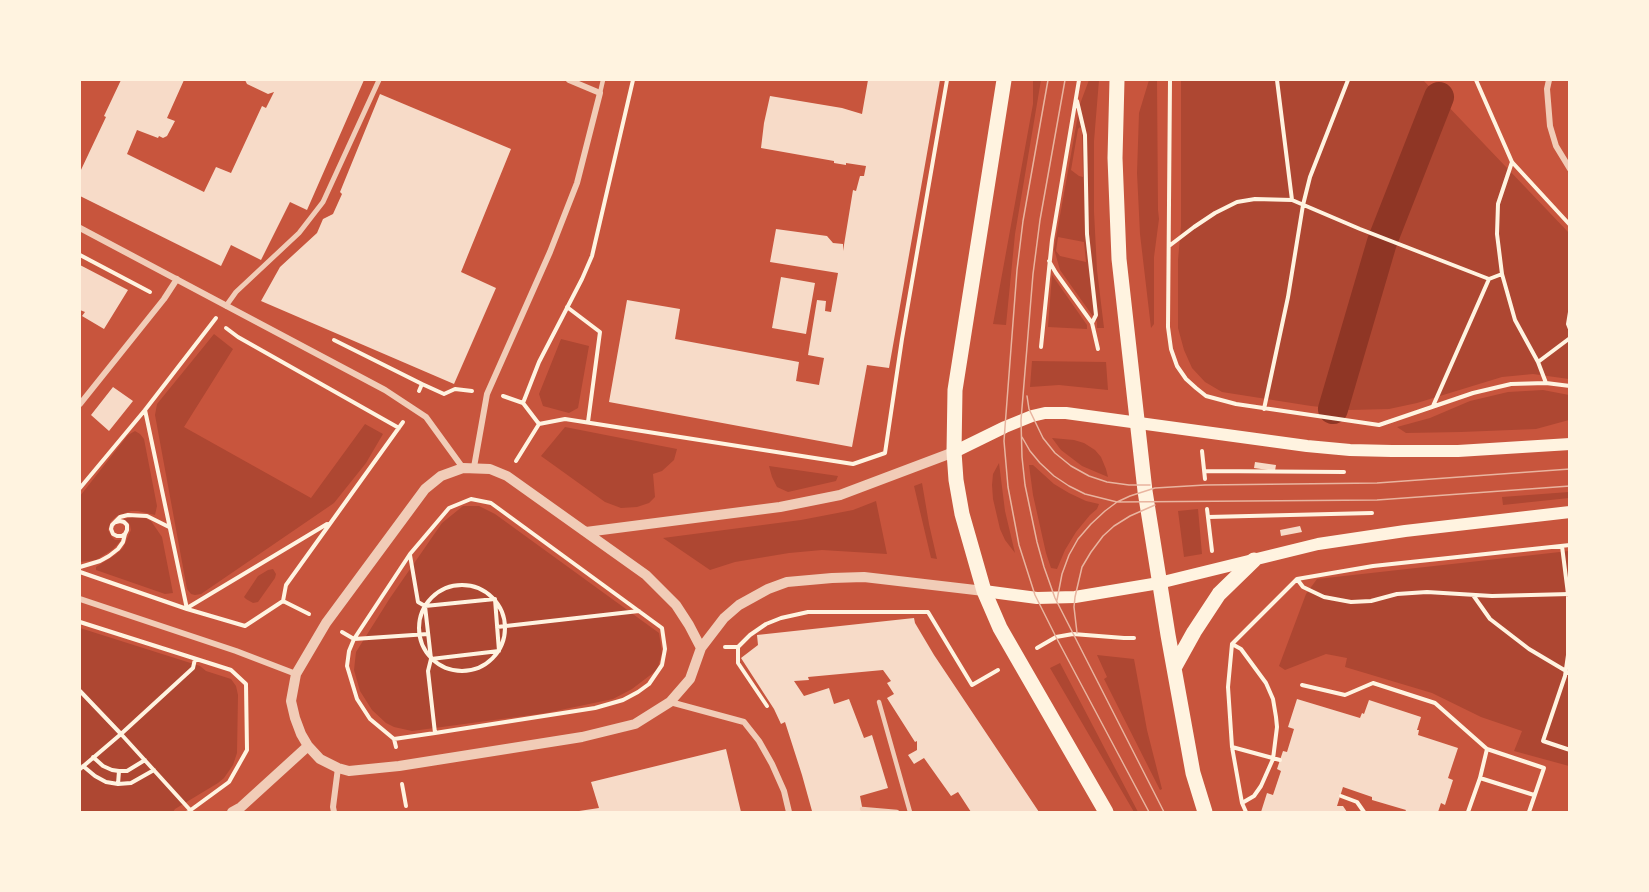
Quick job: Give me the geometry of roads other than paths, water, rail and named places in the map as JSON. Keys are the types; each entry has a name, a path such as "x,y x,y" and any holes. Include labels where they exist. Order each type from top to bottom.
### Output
{"main road":[{"path":"1004,80 955,390 956,480 962,514 984,591 1006,638 1107,813"},
{"path":"1117,80 1115,158 1119,259 1145,491 1193,773 1205,813"},
{"path":"954,452 1016,422 1045,413 1066,413 1350,450 1458,451 1569,444"},
{"path":"984,591 1037,598 1075,597 1160,583 1318,544 1569,512"},
{"path":"1174,668 1219,594 1254,560"}],"street":[{"path":"226,306 236,292 299,233 323,202 379,80"},
{"path":"469,468 487,394 550,252 577,183 600,93 569,80"},
{"path":"1549,80 1547,88 1550,126 1556,146 1569,169"},
{"path":"80,228 385,390 426,417 469,468"},
{"path":"80,404 164,299 177,279"},
{"path":"586,532 780,507 840,495 954,452"},
{"path":"701,648 676,605 646,575 507,476 490,469 469,468 441,476 425,489 326,623 296,674 291,701 301,734 308,746 320,759 350,771 399,766 582,737 635,724 670,702 690,679 701,648 724,618 739,605 768,589 787,582 864,577 984,591"},
{"path":"80,599 236,651 296,674"},
{"path":"670,702 744,722 759,741 772,764 784,791 789,813"},
{"path":"232,813 242,807 308,746"},
{"path":"334,813 338,768"}],"lane":[{"path":"600,93 603,80"},
{"path":"879,702 910,813"},
{"path":"862,809 897,813"}],"waterway":[{"path":"1333,409 1382,242 1439,97"}],"tram line":[{"path":"1048,80 1023,221 1017,270 1004,441 1008,487 1019,545 1035,595 1149,812"},
{"path":"1065,80 1040,220 1033,274 1021,420 1025,485 1037,542 1055,598 1164,812"},
{"path":"1027,396 1029,409 1043,438 1055,453 1071,466 1089,476 1107,482 1150,485"},
{"path":"1022,437 1030,451 1054,476 1085,494 1117,502 1377,500 1570,486"},
{"path":"1057,600 1062,574 1069,555 1078,539 1091,524 1117,502 1155,488 1205,485 1377,483 1570,469"},
{"path":"1077,633 1075,597 1082,567 1091,552 1114,526 1155,505"}]}
